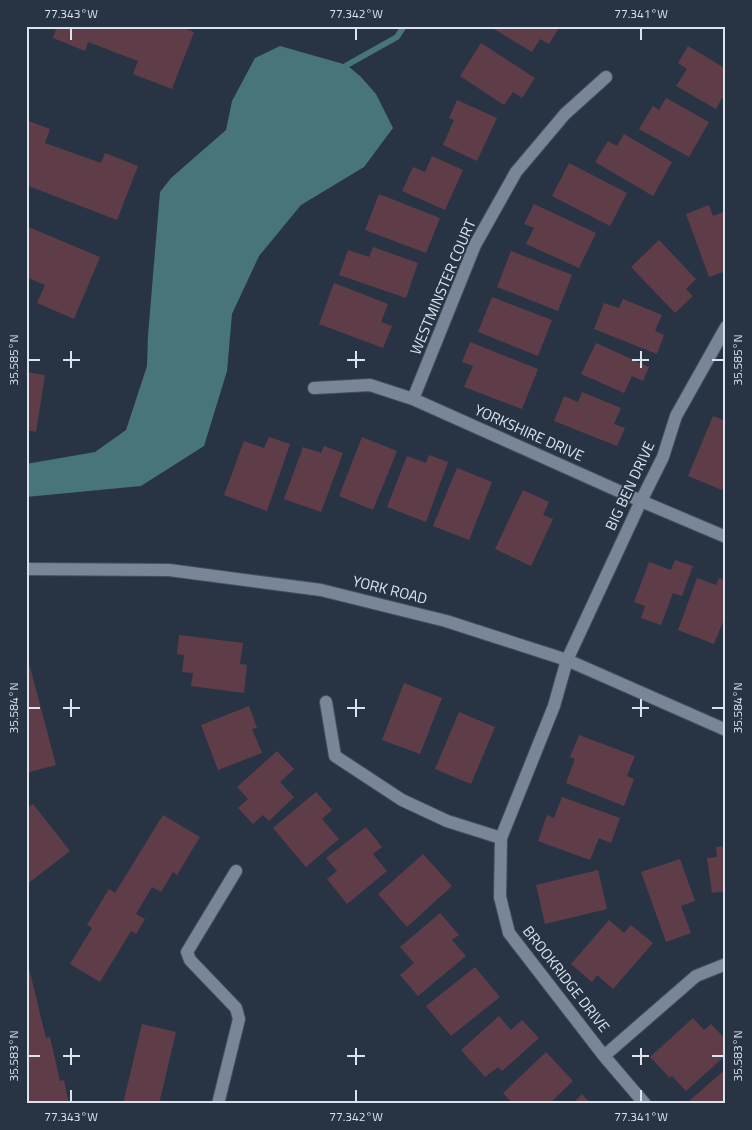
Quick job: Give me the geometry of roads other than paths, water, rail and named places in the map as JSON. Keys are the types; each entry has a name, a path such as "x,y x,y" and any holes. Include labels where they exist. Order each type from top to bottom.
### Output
{"street":[{"name":"WESTMINSTER COURT","path":"413,399 475,245 516,172 565,114 606,77"},
{"name":"BIG BEN DRIVE","path":"567,660 663,457 676,416 726,326"},
{"name":"YORKSHIRE DRIVE","path":"314,388 370,385 413,399 726,538"},
{"name":"YORK ROAD","path":"26,569 169,570 321,590 446,621 567,660 726,730"},
{"name":"BROOKRIDGE DRIVE","path":"567,660 554,706 500,838 500,897 509,933 604,1056 645,1104"},
{"path":"326,702 335,756 402,800 447,821 500,838"},
{"path":"218,1104 239,1019 236,1008 190,960 187,952 236,872"},
{"path":"604,1056 696,976 726,964"}],"waterway":[{"path":"347,65 397,37 404,26"}]}
